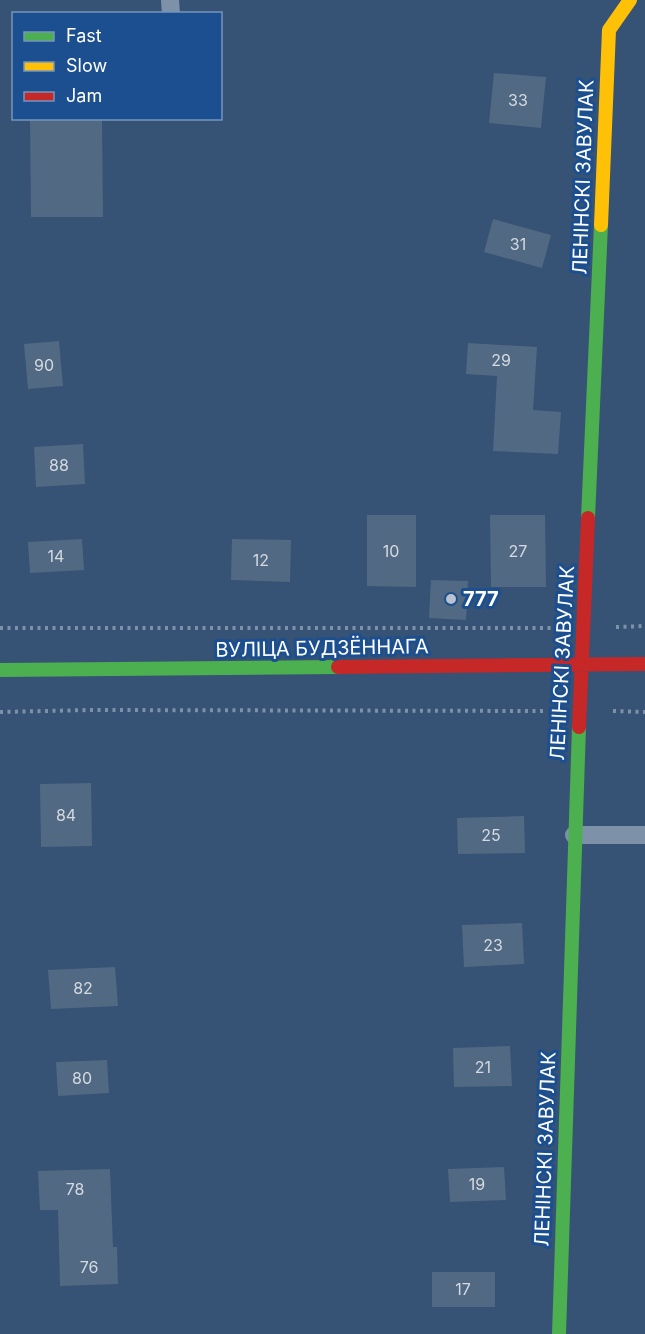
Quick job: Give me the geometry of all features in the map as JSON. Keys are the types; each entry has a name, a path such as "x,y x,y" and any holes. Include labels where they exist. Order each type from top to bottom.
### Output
{"street":[{"name":"ЛЕНІНСКІ ЗАВУЛАК","path":"559,1334 574,835 609,30 630,0"},
{"name":"ВУЛІЦА БУДЗЁННАГА","path":"0,670 645,664"}],"lane":[{"path":"574,835 645,835"}],"path":[{"path":"0,628 584,628 645,626"},
{"path":"0,712 91,710 645,712"}],"building":[{"path":"494,73 546,77 541,128 489,123"},
{"path":"30,120 102,120 103,217 31,217"},
{"path":"493,219 551,235 542,268 484,252"},
{"path":"59,341 63,386 28,389 24,344"},
{"path":"468,343 537,347 533,410 561,412 558,454 493,451 497,376 466,374"},
{"path":"83,444 85,484 36,487 34,447"},
{"path":"367,515 416,515 416,587 367,586"},
{"path":"490,515 545,515 546,587 491,587"},
{"path":"82,539 84,570 30,573 28,542"},
{"path":"232,539 291,540 290,582 231,580"},
{"path":"431,580 468,581 466,620 429,618"},
{"path":"91,783 92,846 41,847 40,784"},
{"path":"524,816 525,853 458,854 457,818"},
{"path":"522,923 524,964 464,967 462,925"},
{"path":"115,967 118,1006 51,1009 48,970"},
{"path":"510,1046 512,1086 454,1087 453,1048"},
{"path":"107,1060 109,1093 58,1096 56,1062"},
{"path":"504,1167 506,1200 450,1202 448,1169"},
{"path":"110,1169 113,1247 117,1247 118,1284 60,1286 58,1210 40,1210 38,1171"},
{"path":"432,1272 495,1272 495,1307 432,1307"}],"traffic: fast":[{"path":"588,518 601,225"},
{"path":"0,670 338,667"},
{"path":"559,1334 579,727"}],"traffic: slow":[{"path":"601,225 609,30 630,0"}],"traffic: jam":[{"path":"579,727 588,518"},
{"path":"338,667 645,664"}],"place":[{"name":"777","path":"451,599"}]}
